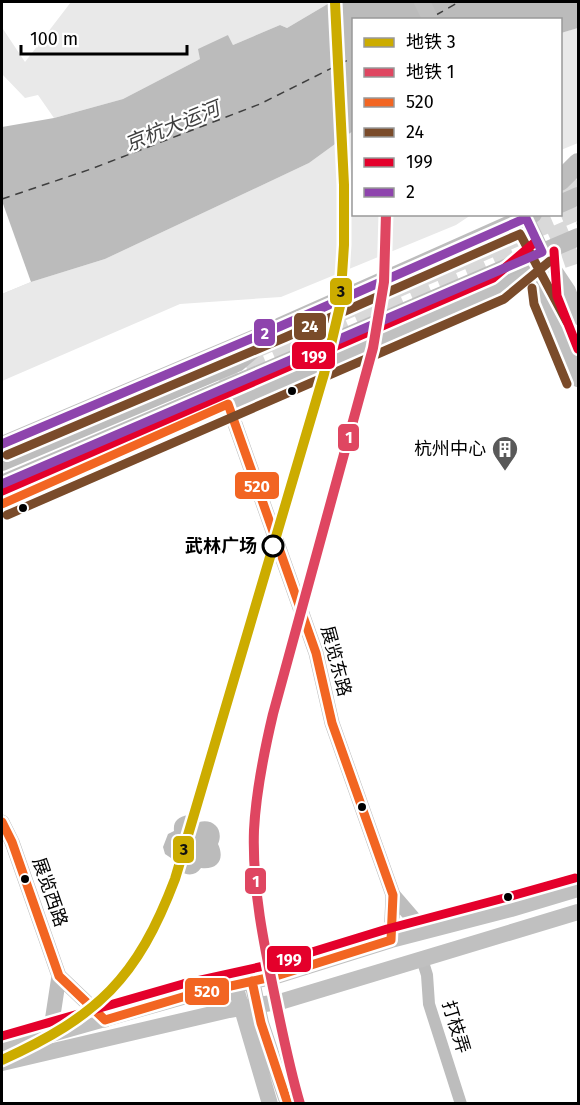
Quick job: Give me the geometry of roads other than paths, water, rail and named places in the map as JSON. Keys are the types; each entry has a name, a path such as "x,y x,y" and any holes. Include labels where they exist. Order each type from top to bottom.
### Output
{"highway":[{"path":"562,180 579,163"}],"main road":[{"path":"422,2 430,18"},
{"path":"562,204 579,196"},
{"path":"2,444 281,326 526,216"},
{"path":"528,216 542,252 568,291 579,317"},
{"path":"2,484 579,237"},
{"path":"542,252 545,299 579,379"},
{"path":"2,504 499,288 542,252"},
{"path":"2,462 237,363 281,326"},
{"path":"2,1048 186,996 252,981 391,940 579,889"},
{"path":"2,1063 283,1000 579,912"},
{"path":"252,981 250,1006 270,1104"},
{"path":"236,985 261,1023 288,1104"},
{"path":"250,1006 270,1021 296,1104"}],"street":[{"name":"展览东路","path":"228,404 316,653 332,723 393,895 424,931"},
{"name":"展览西路","path":"2,822 12,842 59,976 105,1020"},
{"name":"展览东路","path":"391,940 393,895"},
{"name":"打枝弄","path":"422,959 427,975 429,1004 461,1104"},
{"name":"展览西路","path":"50,1035 59,976"}],"water":[{"name":"京杭大运河","path":"331,2 578,2 578,28 562,33 562,18 352,18 352,132 309,163 105,259 31,282 2,294 2,127 54,118 123,99 200,59 198,49 228,35 233,45 280,25 287,28"},
{"path":"188,815 195,817 199,822 209,822 216,826 220,834 218,844 221,854 216,865 201,868 196,873 185,874 179,871 174,860 165,854 163,847 168,834 174,831 177,820"}],"tunnel":[{"path":"562,190 578,182"},
{"path":"258,347 578,210"},
{"path":"219,380 578,226"},
{"path":"534,268 578,253"}],"metro line":[{"name":"3","path":"2,1060 64,1027 89,1010 110,990 129,969 145,943 161,914 175,879 324,374 340,306 344,245 344,185 335,2"},
{"name":"1","path":"300,1104 281,1028 260,916 255,873 255,815 273,714 373,348 384,282 386,216"}],"place":[{"name":"杭州中心","path":"505,472"},
{"name":"武林广场","path":"273,546"}]}
